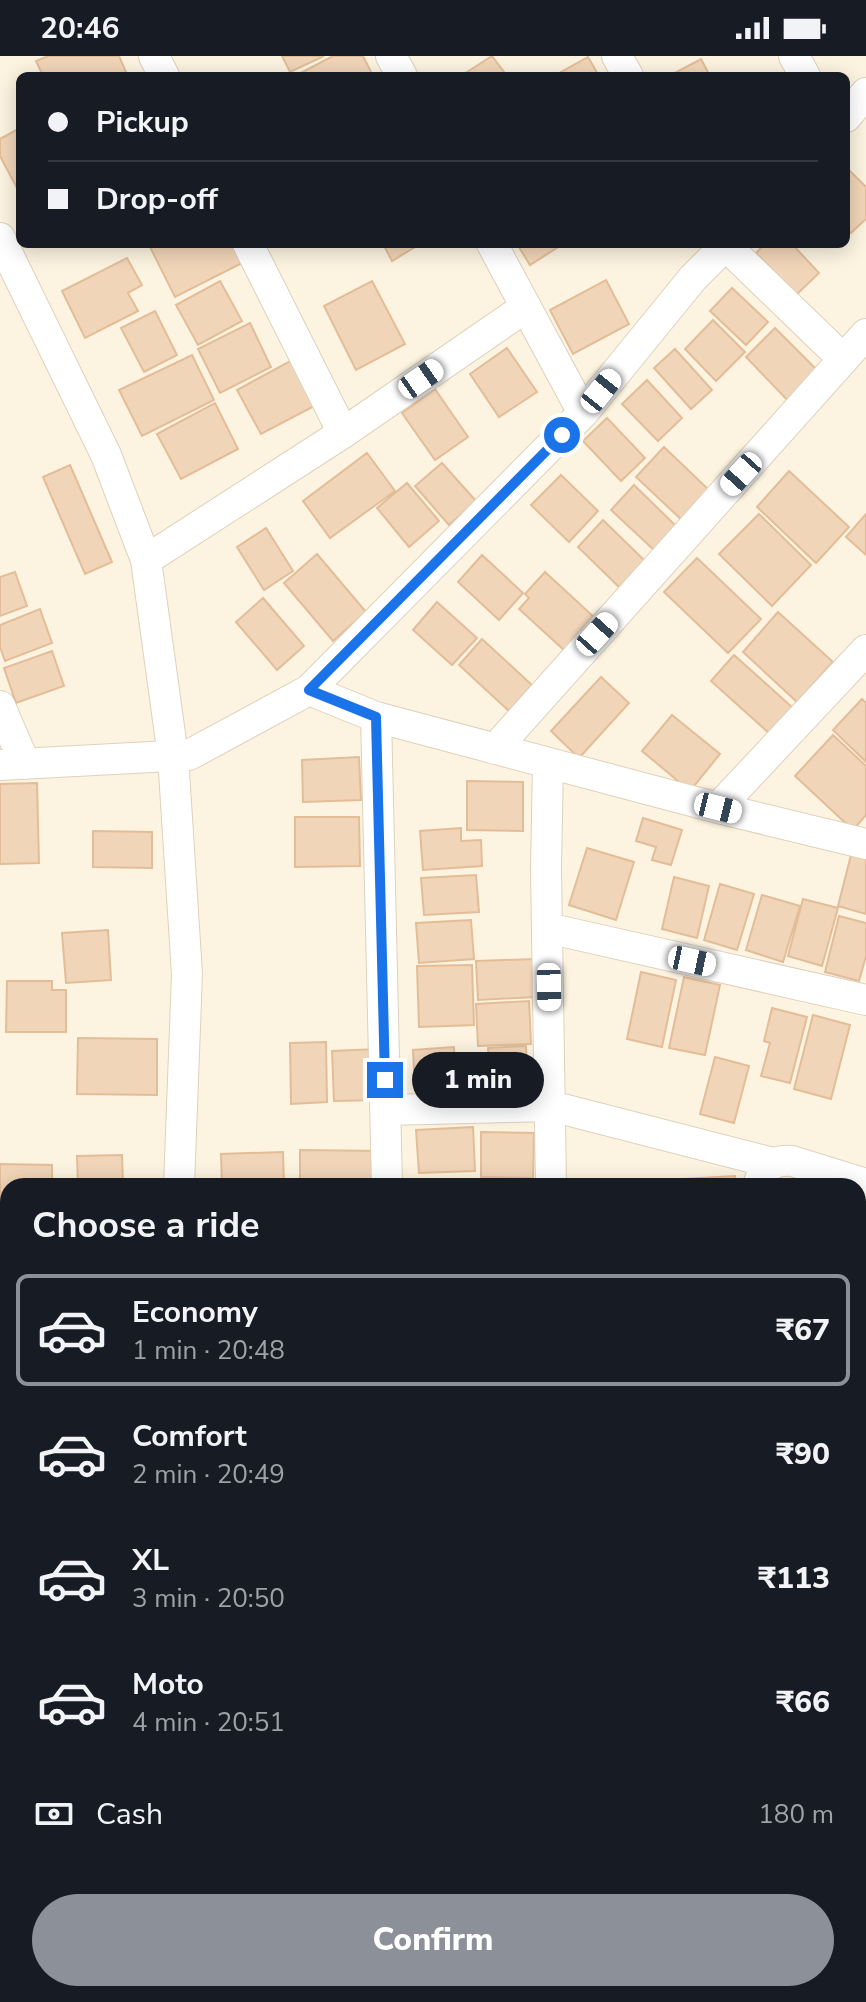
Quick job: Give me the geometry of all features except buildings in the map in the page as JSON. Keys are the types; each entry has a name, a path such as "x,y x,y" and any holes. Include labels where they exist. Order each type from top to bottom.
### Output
{"street":[{"path":"850,112 866,93"},
{"path":"0,238 106,455 146,560 173,756 187,974 179,1178"},
{"path":"250,248 343,433"},
{"path":"494,248 583,413"},
{"path":"0,706 13,764 173,756 189,755 309,690 583,413 721,248"},
{"path":"729,248 843,359"},
{"path":"146,560 343,433 526,307"},
{"path":"495,749 866,334"},
{"path":"718,808 866,650"},
{"path":"309,690 376,717 866,844"},
{"path":"376,717 387,1178"},
{"path":"548,764 551,1178"},
{"path":"547,928 866,1000"},
{"path":"386,1110 551,1106 765,1174 792,1161 847,1178"}],"route":[{"path":"385,1080 376,717 309,690 562,435"}]}
